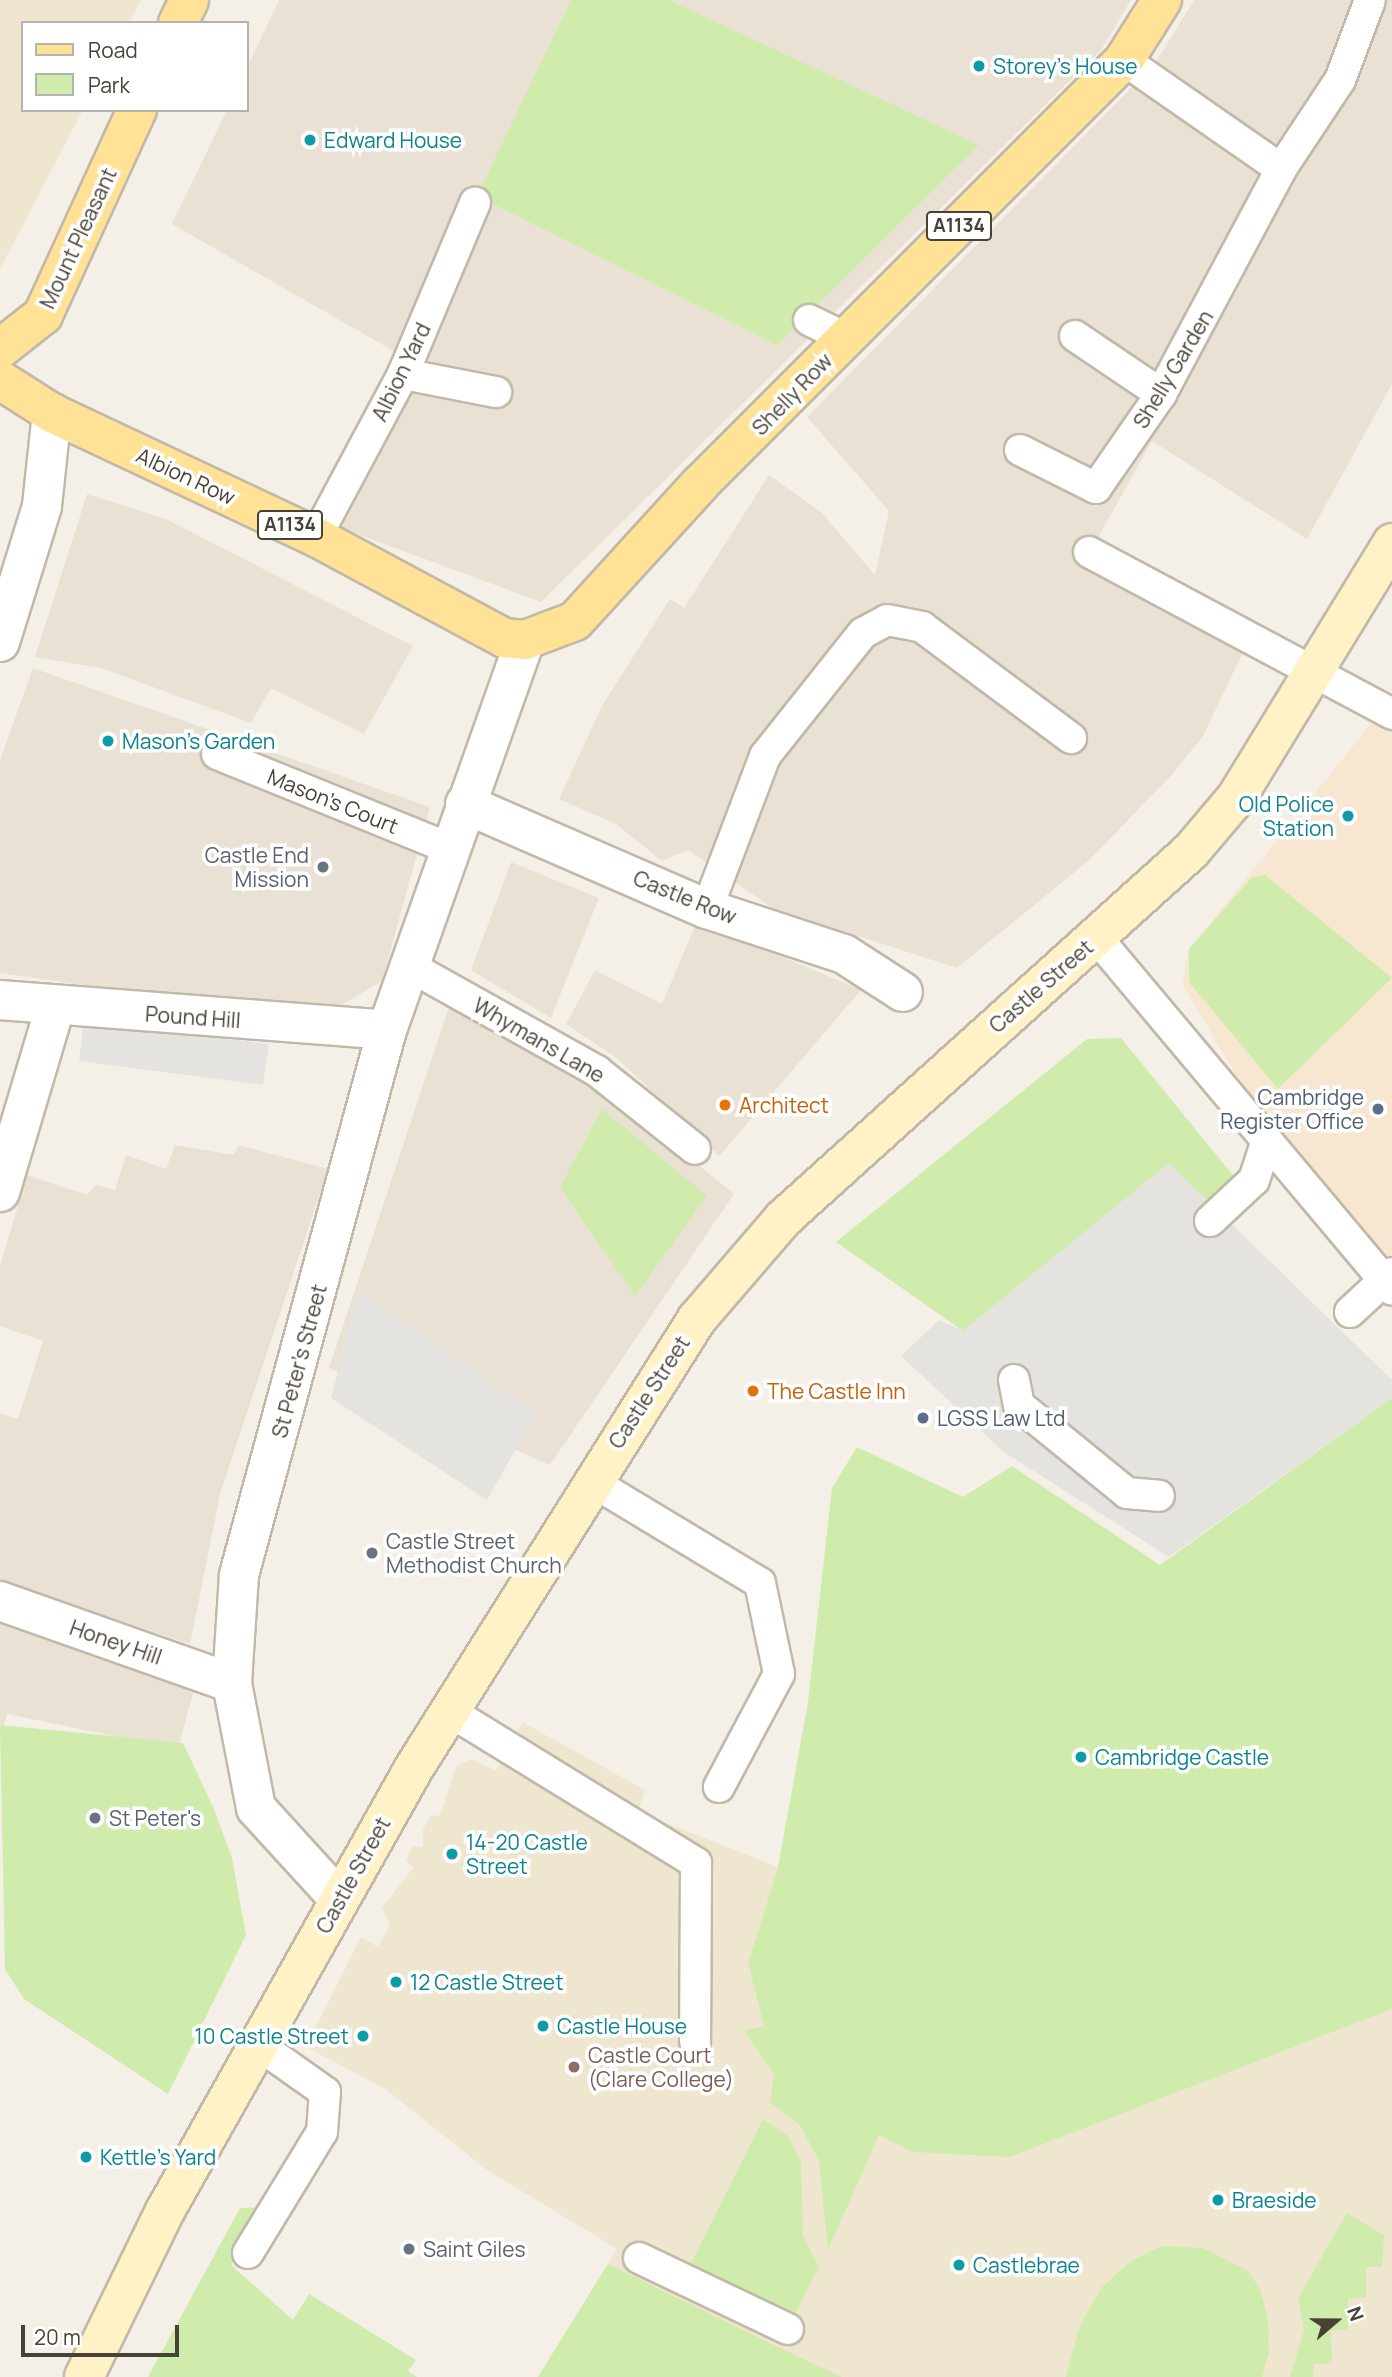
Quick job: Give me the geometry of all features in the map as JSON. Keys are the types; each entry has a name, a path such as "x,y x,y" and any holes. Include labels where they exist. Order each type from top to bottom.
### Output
{"main road":[{"path":"179,21 189,0"},
{"name":"Shelly Row","path":"525,640 575,621 701,483 848,339 1124,60 1162,0"},
{"name":"Mount Pleasant","path":"0,349 43,315 135,112"},
{"name":"Albion Row","path":"0,380 52,413 316,537 504,638 525,640"}],"street":[{"path":"0,642 42,506 52,413"},
{"name":"Castle Street","path":"84,2377 165,2211 260,2046 339,1899 449,1711 591,1481 697,1319 783,1218 1191,851 1236,798 1317,672 1392,543"},
{"path":"465,804 525,640"},
{"name":"St Peter's Street","path":"339,1899 256,1808 232,1683 239,1575 387,1030 465,804"},
{"name":"Castle Row","path":"465,804 707,909 844,954 903,992"},
{"name":"Pound Hill","path":"0,1000 55,1007 387,1030"},
{"path":"0,1192 55,1007"},
{"name":"Honey Hill","path":"0,1601 232,1683"}],"lane":[{"name":"Shelly Garden","path":"1020,450 1096,488 1161,394 1281,169 1340,80 1370,0"},
{"path":"1124,60 1281,169"},
{"name":"Albion Yard","path":"316,537 403,374 475,203"},
{"path":"809,320 848,339"},
{"path":"1075,336 1161,394"},
{"path":"403,374 496,392"},
{"path":"1089,552 1392,714"},
{"path":"707,909 765,756 863,634 887,620 922,627 1071,738"},
{"name":"Mason's Court","path":"218,754 449,848"},
{"path":"1097,938 1265,1146 1389,1281 1350,1312"},
{"name":"Whymans Lane","path":"409,966 597,1071 695,1149"},
{"path":"1210,1221 1254,1180 1265,1146"},
{"path":"1014,1380 1019,1405 1126,1493 1158,1496"},
{"path":"591,1481 760,1583 779,1674 719,1787"},
{"path":"449,1711 696,1863 695,2042"},
{"path":"248,2253 322,2132 325,2092 260,2046"},
{"path":"639,2258 788,2329"}],"shaded area":[{"path":"0,0 141,0 130,21 21,21 21,112 82,112 0,269"},
{"path":"279,0 1131,0 1101,50 541,602 341,528 425,369 172,224 226,112 248,112 248,66"},
{"path":"1194,0 1392,0 1392,384 1307,539 1152,441 1090,552 1244,650 1203,736 1169,778 1087,862 957,968 774,909 688,850 662,861 616,824 559,799 603,704 670,599 684,608 769,475 822,513 875,575 889,511 807,417 1154,65"},
{"path":"87,494 166,519 413,646 364,734 271,688 251,723 101,668 35,657"},
{"path":"33,668 430,807 382,981 318,1019 0,973 0,760"},
{"path":"1392,698 1392,1269 1236,1075 1182,984 1189,949"},
{"path":"511,862 599,898 551,1018 471,970"},
{"path":"697,921 861,990 719,1156 618,1059 566,1024 595,970 662,1004"},
{"path":"456,986 616,1098 734,1194 550,1465 329,1368"},
{"path":"84,1021 269,1044 263,1085 79,1061"},
{"path":"175,1145 234,1155 238,1145 328,1169 220,1494 190,1644 0,1580 0,1413 18,1419 43,1341 0,1326 0,1266 27,1175 87,1195 96,1185 115,1190 126,1155 166,1169"},
{"path":"1169,1163 1392,1380 1392,1398 1169,1557 1004,1452 901,1356 939,1320 963,1331"},
{"path":"358,1291 536,1413 487,1500 331,1398"},
{"path":"0,1598 202,1660 178,1749 7,1714 0,1738"},
{"name":"Castle Court (Clare College)","path":"522,1722 645,1790 638,1812 778,1867 748,1963 1010,2157 1392,2009 1392,2377 538,2377 617,2249 487,2170 384,2088 306,2047 361,1937 378,1947 390,1924 382,1908 413,1868 406,1860 413,1846 423,1847 423,1829 431,1816 440,1815 456,1767 471,1759 496,1771"}],"green space":[{"path":"571,0 669,0 979,145 777,345 477,196"},
{"path":"1265,875 1392,978 1278,1089 1189,982 1189,949 1252,877"},
{"path":"1121,1038 1236,1179 1208,1204 1169,1164 963,1331 836,1242 1087,1039"},
{"path":"602,1109 707,1196 635,1296 560,1187"},
{"path":"1392,1398 1392,2009 1010,2157 913,2152 879,2135 828,2250 819,2161 800,2125 770,2103 774,2074 744,2031 764,2026 748,1963 778,1867 808,1702 832,1488 857,1447 963,1497 1012,1466 1160,1565"},
{"path":"0,1725 183,1743 213,1807 232,1858 246,1935 168,2094 24,1999 5,1969"},
{"path":"763,2119 788,2136 801,2162 803,2236 819,2267 793,2319 690,2265"},
{"path":"264,2207 231,2265 293,2320 309,2294 416,2360 408,2371 417,2377 148,2377 240,2208"},
{"path":"1347,2213 1384,2235 1382,2267 1366,2267 1366,2298 1348,2299 1348,2329 1331,2331 1332,2363 1314,2364 1313,2377 1290,2377 1304,2330 1298,2298"},
{"path":"1162,2246 1203,2248 1248,2271 1260,2289 1268,2319 1269,2352 1262,2377 1066,2377 1080,2325 1102,2287 1131,2261"},
{"path":"608,2264 778,2347 842,2377 538,2377"}],"place":[{"name":"Storey's House","path":"979,66"},
{"name":"Edward House","path":"310,140"},
{"name":"Mason's Garden","path":"108,741"},
{"name":"Old Police Station","path":"1348,816"},
{"name":"Castle End Mission","path":"323,867"},
{"name":"Architect","path":"725,1105"},
{"name":"Cambridge Register Office","path":"1378,1109"},
{"name":"The Castle Inn","path":"753,1391"},
{"name":"LGSS Law Ltd","path":"923,1418"},
{"name":"Castle Street Methodist Church","path":"372,1553"},
{"name":"Cambridge Castle","path":"1081,1757"},
{"name":"St Peter's","path":"95,1818"},
{"name":"14-20 Castle Street","path":"452,1854"},
{"name":"12 Castle Street","path":"396,1982"},
{"name":"Castle House","path":"543,2026"},
{"name":"10 Castle Street","path":"363,2036"},
{"name":"Castle Court (Clare College)","path":"574,2067"},
{"name":"Kettle's Yard","path":"86,2157"},
{"name":"Braeside","path":"1218,2200"},
{"name":"Saint Giles","path":"409,2249"},
{"name":"Castlebrae","path":"959,2265"}]}
